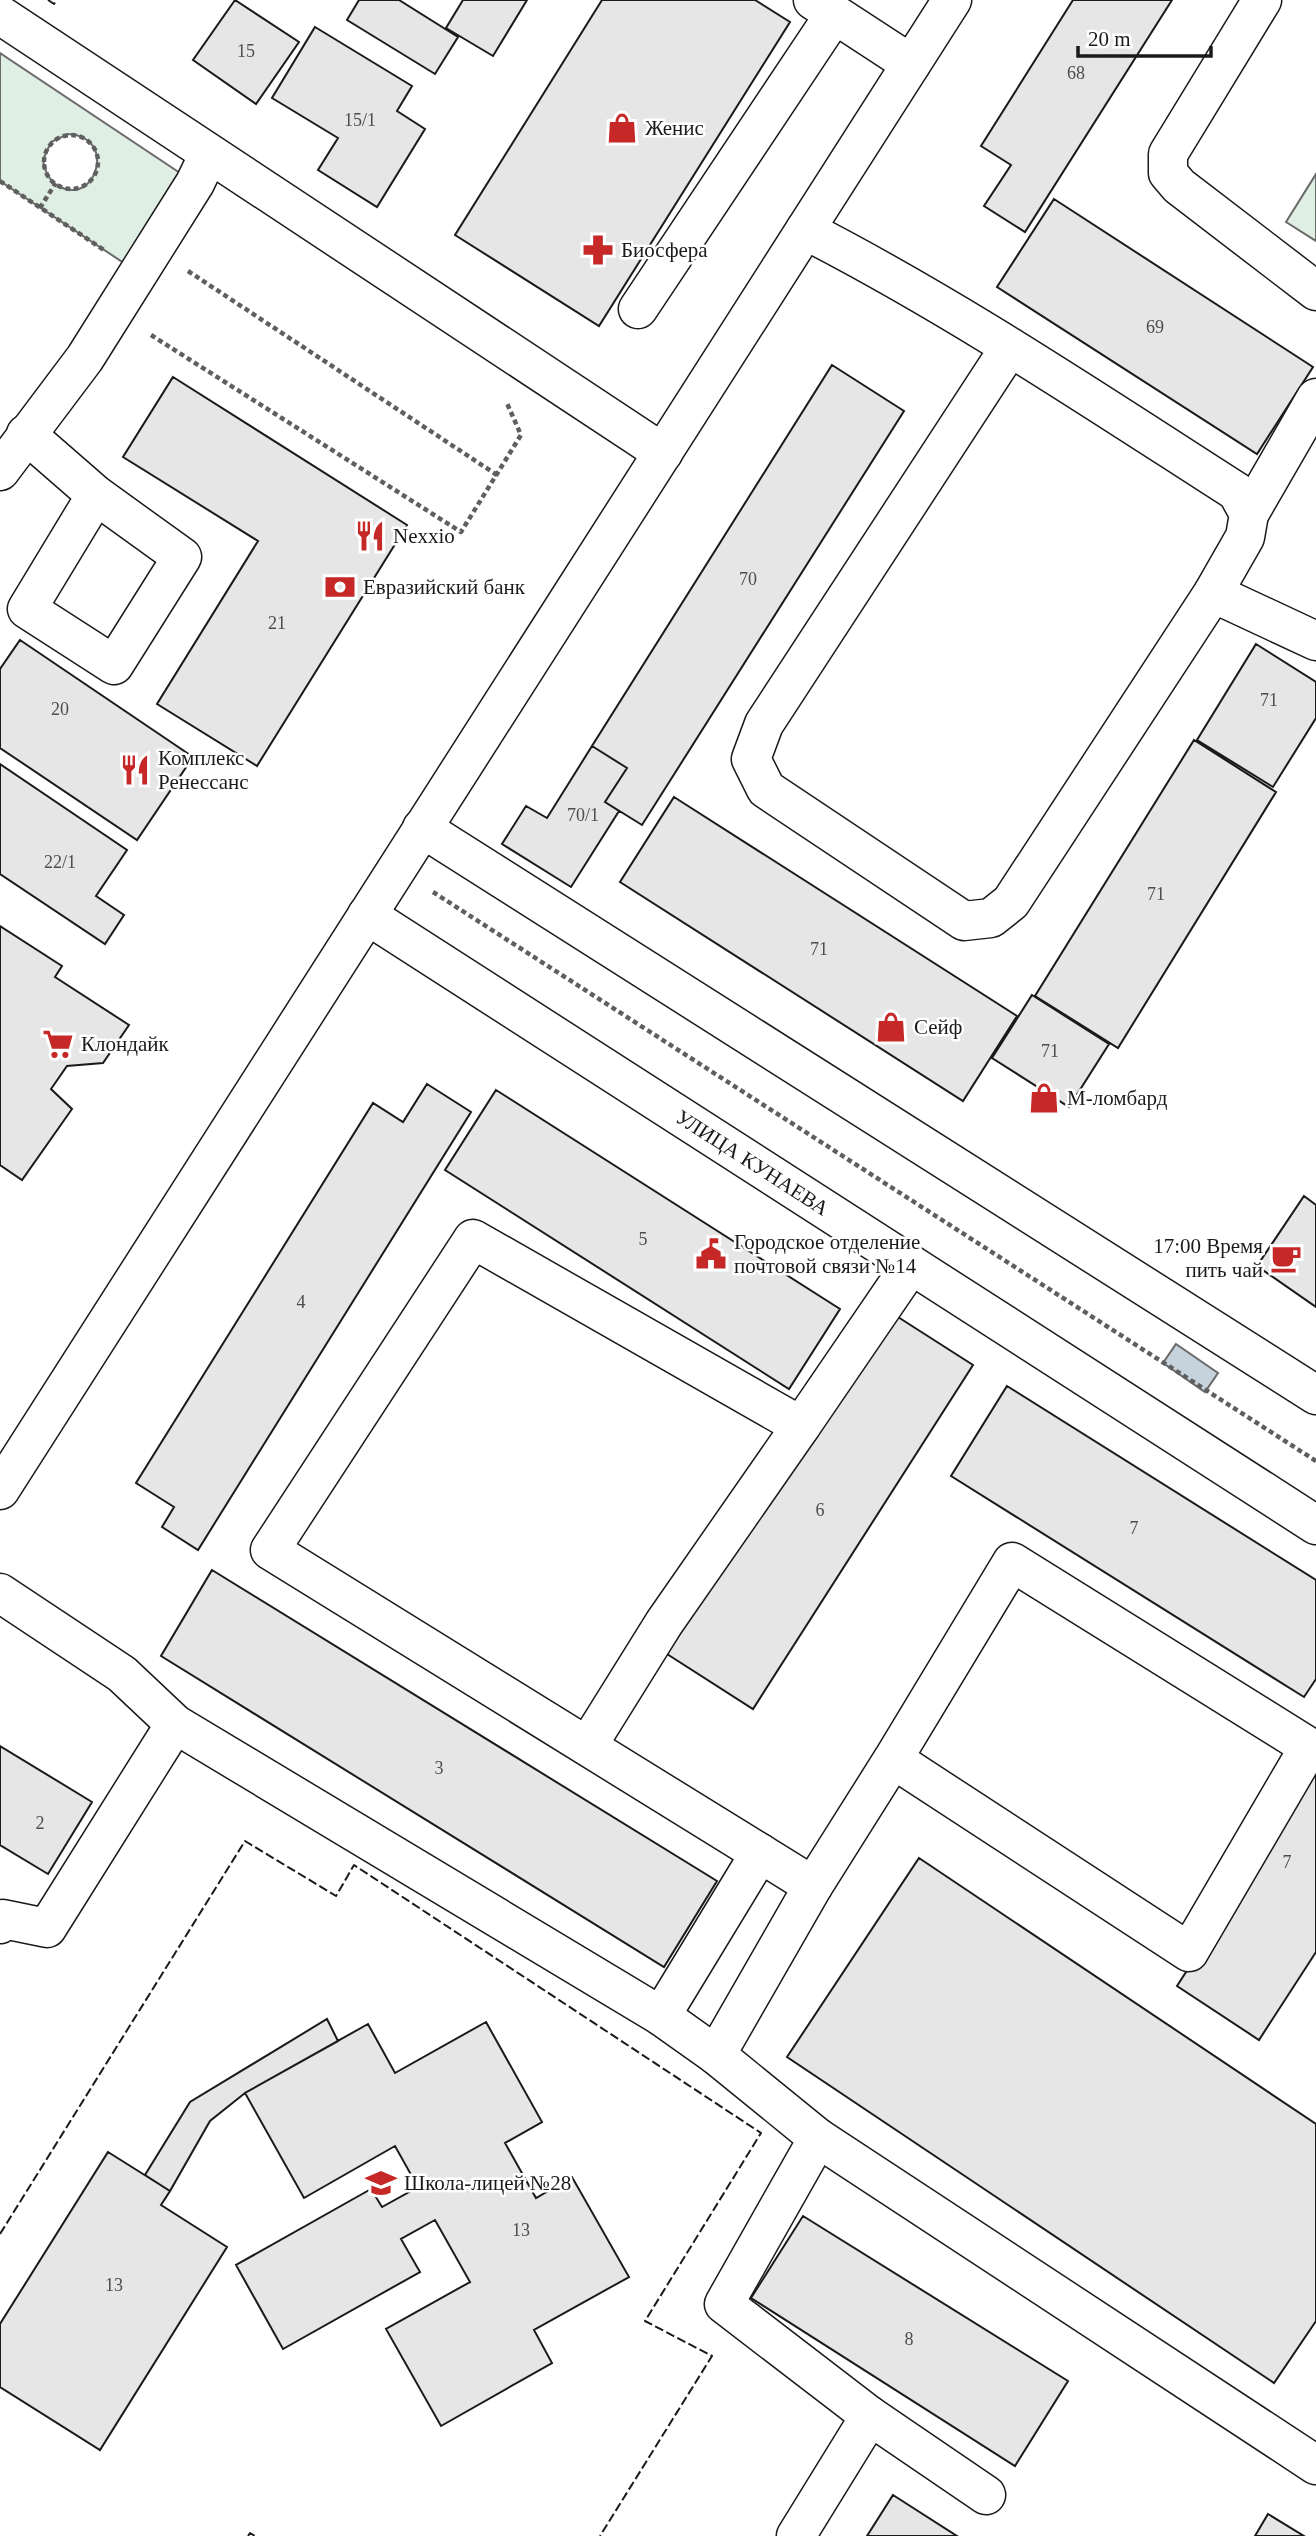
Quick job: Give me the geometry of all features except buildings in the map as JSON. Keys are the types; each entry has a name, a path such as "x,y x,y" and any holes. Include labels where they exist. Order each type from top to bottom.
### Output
{"street":[{"path":"0,1490 952,0"},
{"path":"1262,0 1168,154 1168,173 1179,186 1316,291"},
{"path":"638,309 824,7 911,64"},
{"path":"0,15 663,453"},
{"path":"0,471 85,358 147,261 209,153"},
{"path":"805,230 891,274 1237,492 1249,514"},
{"path":"1010,347 764,724 751,759 766,789 964,921 991,918 1011,902 1213,593 1245,537 1249,514 1316,398"},
{"path":"26,434 96,495"},
{"path":"1213,593 1316,641"},
{"path":"422,828 1316,1395"},
{"name":"УЛИЦА КУНАЕВА","path":"367,915 1316,1525"},
{"path":"800,1426 473,1239 270,1550 813,1886"},
{"path":"587,1745 664,1623 911,1265"},
{"path":"716,2055 813,1886 894,1759 1012,1562 1309,1747 1189,1952 894,1759"},
{"path":"0,1594 122,1674 175,1724 661,2016 716,2055 818,2137 1316,2465"},
{"path":"0,1924 3,1919 47,1928 175,1724"},
{"path":"661,2016 760,1853"},
{"path":"818,2137 724,2304 870,2416 986,2495"},
{"path":"796,2536 870,2416"}],"path":[{"path":"68,134 86,139 96,152 93,177 80,188 71,190 55,184 44,169 46,151 58,137 68,134"},
{"path":"0,181 40,208 147,261 497,475 461,532 114,312"},
{"path":"40,208 55,184"},
{"path":"397,869 1316,1461"}],"green space":[{"path":"0,53 195,183 139,273 0,181","holes":["68,134 83,138 93,146 97,156 92,179 84,187 73,190 56,185 46,172 43,160 51,142"]},
{"path":"1316,174 1316,241 1286,222"}],"shaded area":[{"path":"1176,1344 1218,1373 1205,1392 1163,1363"}],"fence":[{"path":"48,0 54,4 57,0"},
{"path":"0,2234 245,1841 336,1896 354,1865 761,2133 645,2321 712,2356 600,2536"},
{"path":"248,2536 250,2533 255,2536"}],"place":[{"name":"Женис","path":"622,128"},
{"name":"Биосфера","path":"598,250"},
{"name":"Nexxio","path":"370,536"},
{"name":"Евразийский банк","path":"340,587"},
{"name":"Комплекс Ренессанс","path":"135,770"},
{"name":"Сейф","path":"891,1027"},
{"name":"Клондайк","path":"58,1044"},
{"name":"М-ломбард","path":"1044,1098"},
{"name":"Городское отделение почтовой связи №14","path":"711,1254"},
{"name":"17:00 Время пить чай","path":"1286,1258"},
{"name":"Школа-лицей №28","path":"381,2183"}]}
